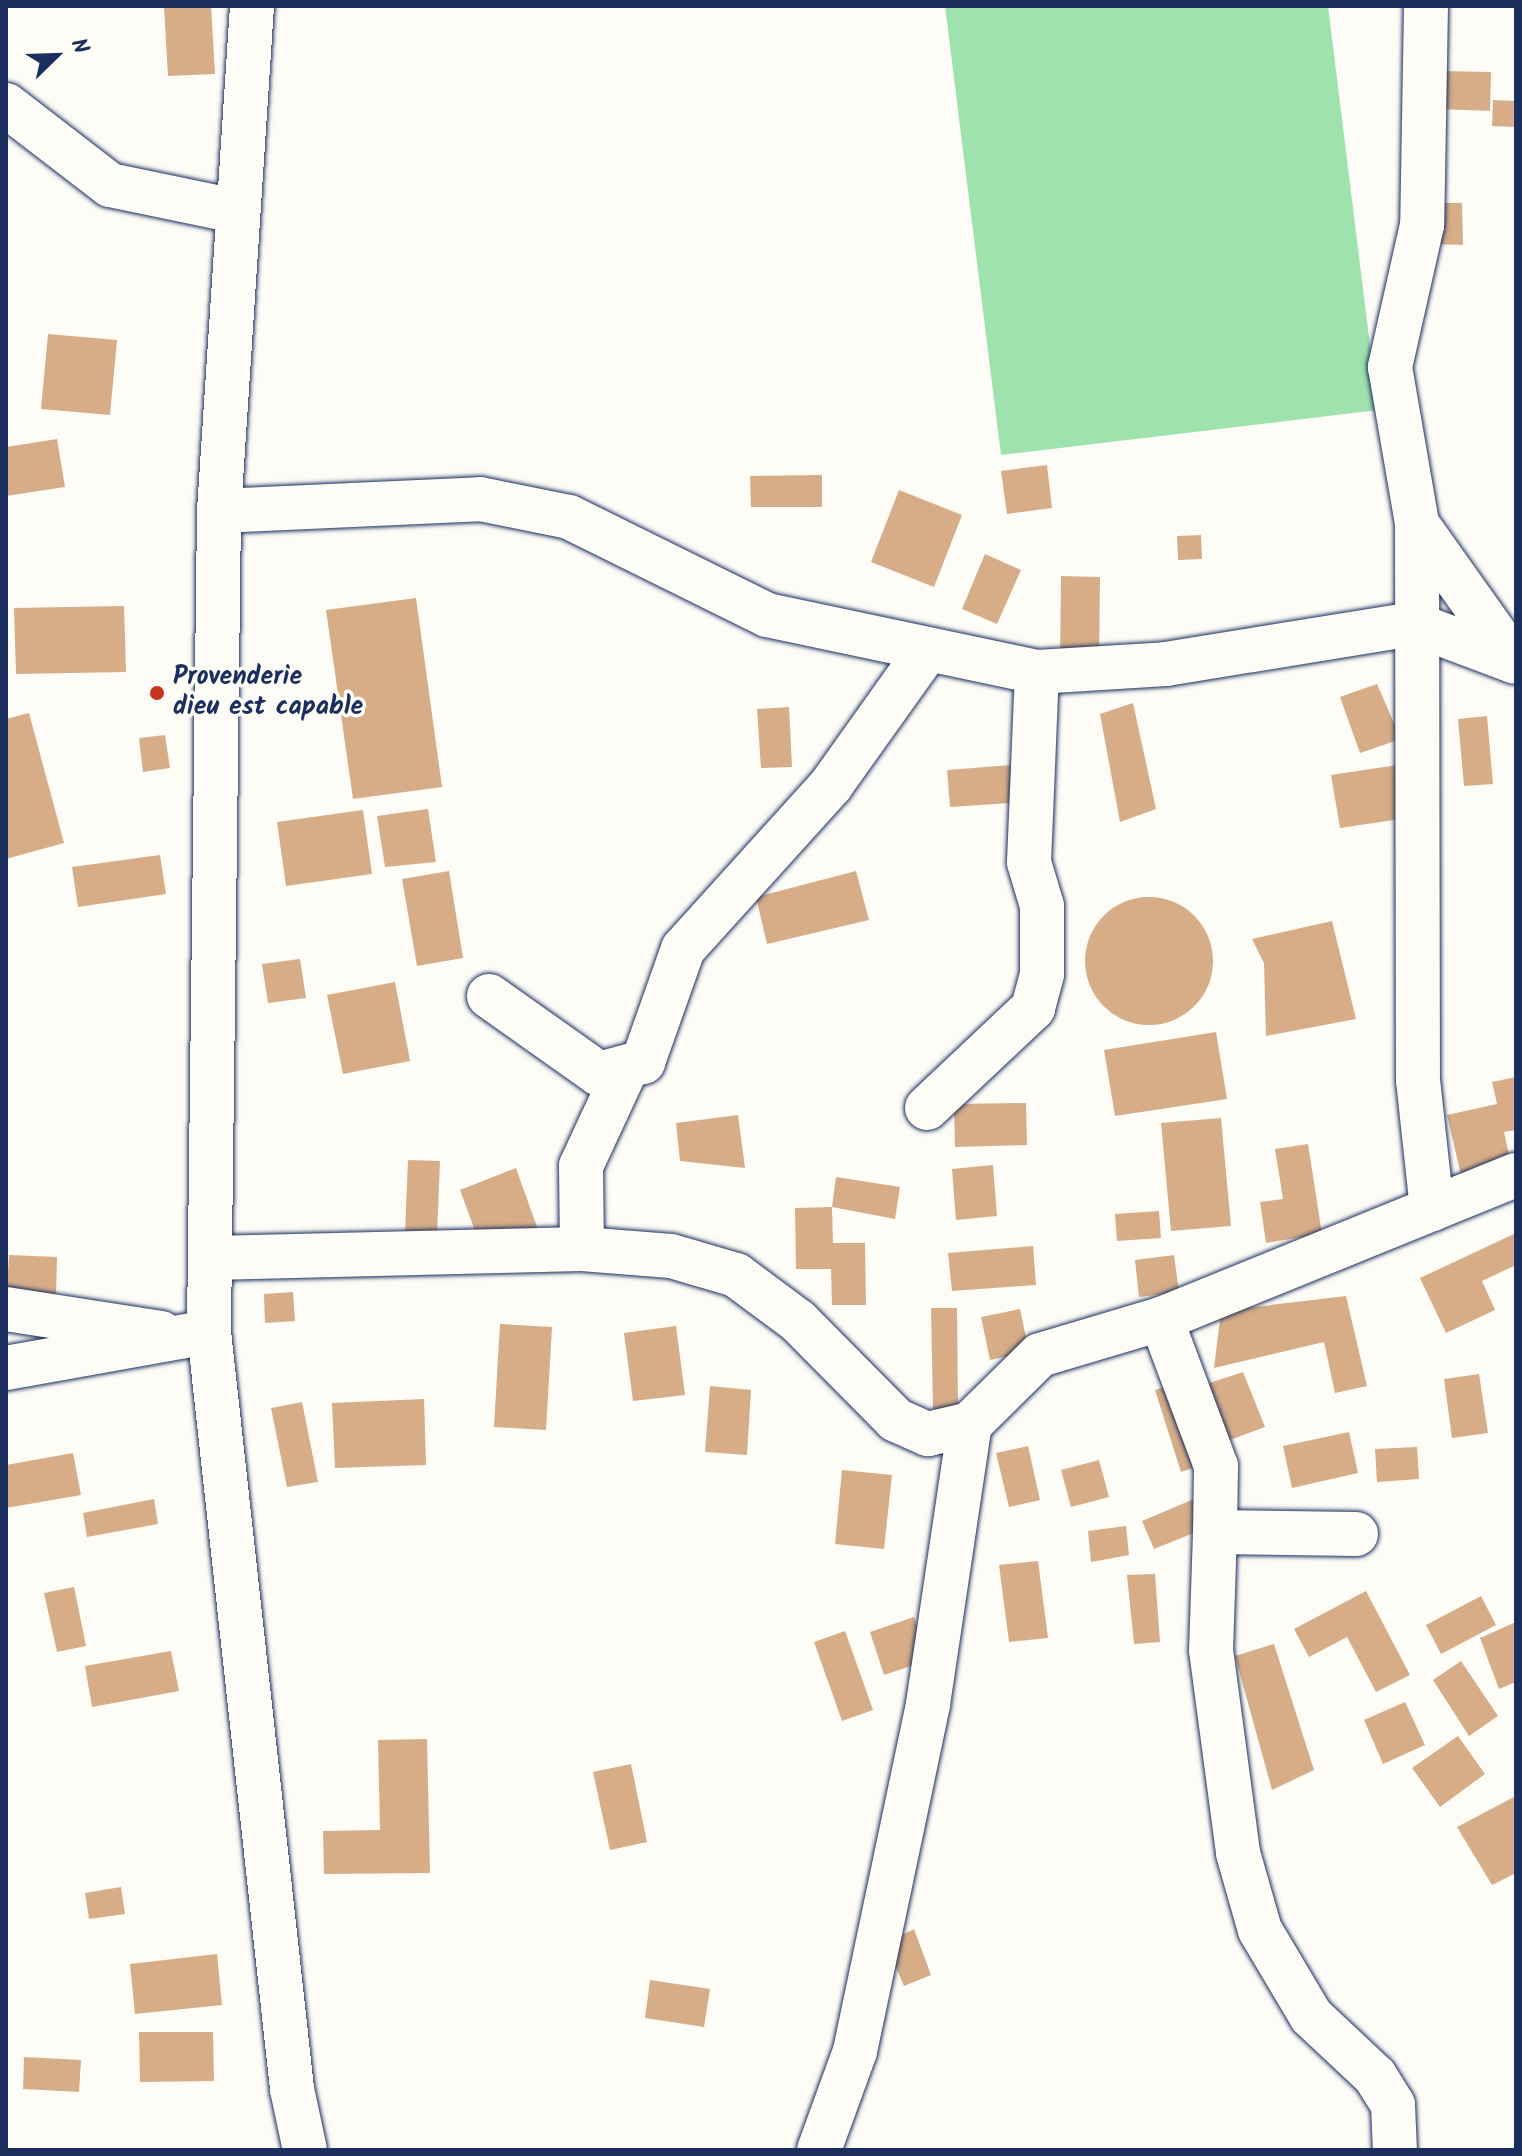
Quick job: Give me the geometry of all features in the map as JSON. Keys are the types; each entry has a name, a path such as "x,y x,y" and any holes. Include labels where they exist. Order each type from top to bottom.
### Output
{"street":[{"path":"252,6 235,211 219,511 212,1258 194,1335 292,2089 305,2150"},
{"path":"1426,6 1422,225 1390,367 1417,524 1414,624 1418,1080 1432,1209"},
{"path":"6,105 110,185 235,211"},
{"path":"219,511 480,499 554,514 641,547 767,615 926,652 1037,672 1166,664 1414,624 1515,662"},
{"path":"1417,524 1515,662"},
{"path":"489,996 577,1063 599,1074 625,1071 643,1062 683,949 831,785 926,652"},
{"path":"927,1108 1033,1008 1042,974 1042,906 1029,862 1037,672"},
{"path":"582,1249 581,1166 625,1071"},
{"path":"212,1258 582,1249 671,1256 736,1275 798,1321 896,1420 928,1434 970,1424 1040,1355 1161,1319 1516,1175"},
{"path":"6,1309 112,1320 194,1335"},
{"path":"1161,1319 1216,1466 1211,1650 1238,1853 1260,1930 1311,2016 1381,2085 1393,2105 1395,2150"},
{"path":"6,1368 194,1335"},
{"path":"819,2150 855,2051 928,1704 970,1424"},
{"path":"1215,1532 1356,1534"}],"green space":[{"path":"945,6 1328,6 1378,410 1001,455"}],"building":[{"path":"164,6 211,6 215,74 168,76"},
{"path":"1441,71 1491,72 1490,111 1439,109"},
{"path":"1493,100 1516,101 1516,127 1492,126"},
{"path":"1434,203 1462,203 1463,245 1433,244"},
{"path":"48,334 117,340 110,415 41,409"},
{"path":"57,439 65,487 6,496 6,447"},
{"path":"1047,465 1052,508 1007,514 1001,471"},
{"path":"822,475 822,507 751,507 750,476"},
{"path":"899,490 962,515 934,587 871,562"},
{"path":"1201,535 1202,559 1178,560 1177,536"},
{"path":"985,554 1021,570 997,624 962,609"},
{"path":"1061,576 1100,577 1099,665 1060,664"},
{"path":"416,598 442,787 353,799 326,610"},
{"path":"124,606 126,672 16,674 14,608"},
{"path":"1377,684 1401,739 1360,753 1340,697"},
{"path":"1133,703 1156,809 1120,822 1100,714"},
{"path":"789,707 792,767 761,768 757,709"},
{"path":"29,713 64,843 6,859 6,719"},
{"path":"1487,716 1493,784 1464,786 1458,719"},
{"path":"165,735 170,768 143,772 139,738"},
{"path":"1023,764 1026,802 950,807 947,770"},
{"path":"1404,764 1401,819 1340,828 1331,775"},
{"path":"428,809 436,862 385,867 377,816"},
{"path":"363,810 372,874 286,886 277,822"},
{"path":"160,855 166,894 78,907 72,867"},
{"path":"449,871 463,958 417,966 402,879"},
{"path":"856,871 869,920 767,944 756,897"},
{"path":"1149,897 1174,902 1194,916 1208,936 1213,961 1208,986 1194,1006 1174,1020 1149,1025 1124,1020 1104,1006 1090,986 1085,961 1090,936 1104,916 1124,902"},
{"path":"1332,921 1356,1019 1266,1036 1264,963 1252,939"},
{"path":"300,959 306,998 268,1003 262,964"},
{"path":"395,982 410,1061 343,1074 327,995"},
{"path":"1216,1032 1227,1099 1115,1116 1104,1050"},
{"path":"1516,1077 1516,1130 1504,1132 1511,1164 1461,1175 1447,1115 1497,1104 1492,1082"},
{"path":"1026,1103 1027,1145 955,1147 954,1104"},
{"path":"738,1115 745,1168 680,1161 676,1123"},
{"path":"1221,1118 1231,1226 1171,1231 1161,1123"},
{"path":"1308,1144 1322,1234 1266,1243 1260,1202 1283,1199 1275,1149"},
{"path":"408,1160 440,1161 437,1235 405,1233"},
{"path":"993,1165 997,1216 956,1220 952,1169"},
{"path":"516,1168 537,1227 481,1247 460,1190"},
{"path":"836,1177 900,1187 895,1219 832,1207"},
{"path":"832,1207 833,1243 865,1243 866,1305 832,1305 831,1269 796,1269 795,1208"},
{"path":"1159,1211 1161,1238 1117,1241 1115,1214"},
{"path":"1516,1233 1516,1265 1482,1281 1495,1310 1446,1333 1420,1278"},
{"path":"1033,1246 1036,1285 952,1291 948,1253"},
{"path":"9,1255 57,1257 56,1297 7,1295"},
{"path":"1174,1255 1179,1292 1139,1297 1135,1260"},
{"path":"293,1292 295,1321 265,1323 264,1294"},
{"path":"1346,1296 1367,1386 1335,1393 1324,1342 1214,1368 1221,1311"},
{"path":"931,1308 957,1308 958,1408 933,1409"},
{"path":"1020,1309 1029,1352 990,1360 981,1317"},
{"path":"500,1324 552,1327 546,1430 494,1427"},
{"path":"676,1326 685,1395 633,1401 624,1333"},
{"path":"1243,1372 1265,1427 1219,1444 1194,1388"},
{"path":"1479,1374 1488,1433 1452,1438 1444,1379"},
{"path":"1179,1382 1204,1464 1181,1472 1155,1390"},
{"path":"710,1386 751,1390 747,1455 705,1452"},
{"path":"424,1399 426,1465 335,1468 332,1403"},
{"path":"302,1402 318,1482 287,1487 271,1408"},
{"path":"1349,1432 1358,1473 1292,1488 1283,1446"},
{"path":"1028,1446 1040,1500 1009,1507 996,1453"},
{"path":"1417,1447 1419,1479 1377,1482 1375,1449"},
{"path":"73,1453 81,1495 6,1508 6,1465"},
{"path":"1099,1460 1109,1497 1071,1507 1061,1470"},
{"path":"842,1470 892,1475 884,1549 835,1544"},
{"path":"154,1499 158,1524 87,1537 83,1513"},
{"path":"1194,1499 1206,1528 1154,1549 1142,1521"},
{"path":"1126,1526 1129,1555 1091,1562 1088,1531"},
{"path":"1038,1561 1048,1638 1009,1642 999,1565"},
{"path":"1155,1574 1160,1642 1134,1644 1127,1575"},
{"path":"74,1587 86,1646 57,1652 44,1593"},
{"path":"1366,1591 1410,1675 1376,1692 1347,1637 1309,1657 1294,1629"},
{"path":"1481,1596 1496,1625 1441,1654 1426,1625"},
{"path":"914,1617 929,1660 884,1675 870,1632"},
{"path":"1516,1622 1516,1682 1499,1689 1480,1638"},
{"path":"845,1631 873,1710 842,1721 814,1642"},
{"path":"1274,1644 1314,1770 1272,1790 1235,1656"},
{"path":"171,1651 179,1691 92,1707 85,1666"},
{"path":"1461,1661 1498,1716 1469,1736 1433,1680"},
{"path":"1405,1702 1425,1745 1383,1764 1364,1720"},
{"path":"1458,1736 1485,1774 1440,1807 1412,1768"},
{"path":"427,1739 430,1873 324,1874 323,1831 380,1830 378,1740"},
{"path":"631,1764 647,1842 610,1850 593,1772"},
{"path":"1516,1796 1516,1873 1492,1885 1457,1827"},
{"path":"121,1887 125,1914 89,1919 85,1893"},
{"path":"914,1929 931,1975 904,1986 886,1943"},
{"path":"217,1954 222,2005 135,2014 130,1964"},
{"path":"650,1980 710,1989 704,2027 645,2018"},
{"path":"139,2032 213,2032 214,2081 140,2082"},
{"path":"24,2057 81,2060 79,2092 23,2089"}],"place":[{"name":"Provenderie dieu est capable","path":"157,693"}]}
